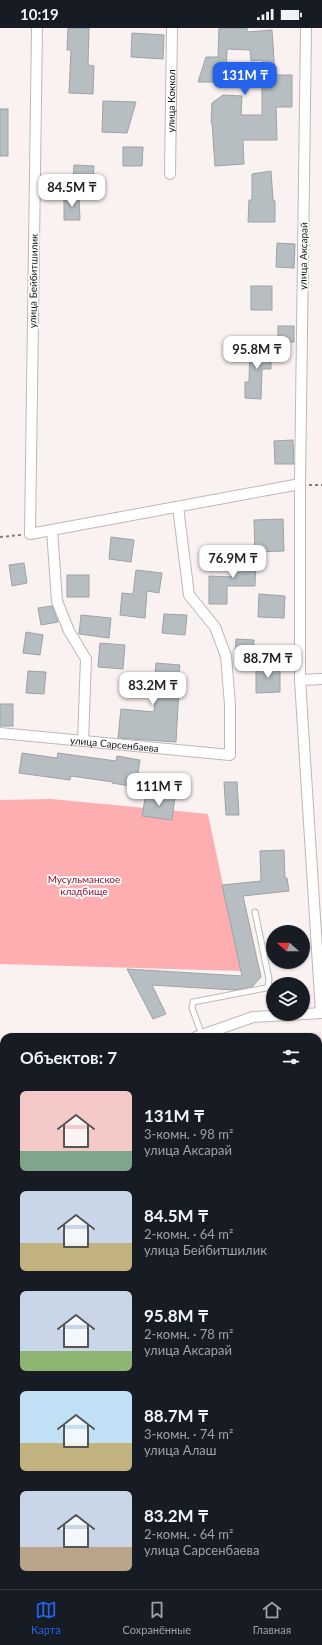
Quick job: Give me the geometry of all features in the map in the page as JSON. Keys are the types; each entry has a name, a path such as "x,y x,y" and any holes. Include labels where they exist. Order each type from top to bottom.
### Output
{"street":[{"name":"улица Бейбитшилик","path":"30,534 37,28"},
{"name":"улица Коккол","path":"170,174 172,28"},
{"name":"улица Аксарай","path":"306,28 300,484 300,680 322,1013"},
{"path":"30,534 300,484"},
{"name":"улица Сарсенбаева","path":"0,733 230,755 230,705 226,656 215,627 188,595 178,507"},
{"path":"52,530 57,601 69,631 86,659 84,741"},
{"path":"300,680 322,679"},
{"path":"208,1033 253,1017 322,1013"}],"lane":[{"path":"198,1033 192,1008 194,1002 266,988 268,986 269,979 255,912"}],"path":[{"path":"0,537 30,534"}],"shaded area":[{"path":"247,1032 322,1032 322,1033 244,1033"}],"green space":[{"name":"Мусульманское кладбище","path":"51,799 208,814 241,971 0,964 0,800"}],"building":[{"path":"68,28 89,28 88,65 94,66 93,94 69,93 71,50 67,50"},
{"path":"219,28 247,28 247,32 272,30 275,75 292,75 292,107 276,107 277,140 243,140 244,164 215,166 211,123 212,103 223,95 242,96 241,115 262,115 262,60 251,61 250,50 227,49 226,82 198,82 206,57 218,57"},
{"path":"132,33 164,35 163,59 131,57"},
{"path":"103,101 136,102 127,133 102,132"},
{"path":"0,109 8,109 8,156 0,156"},
{"path":"123,147 143,147 142,166 123,166"},
{"path":"74,165 94,166 93,183 73,182"},
{"path":"271,171 273,200 275,201 275,222 248,222 249,200 252,200 252,174"},
{"path":"79,196 80,220 64,220 64,197"},
{"path":"277,243 295,244 294,268 276,267"},
{"path":"251,286 272,286 272,310 251,310"},
{"path":"278,326 294,326 294,342 278,342"},
{"path":"250,346 271,346 271,369 262,369 261,399 245,398 245,382 249,382"},
{"path":"293,440 294,464 275,464 274,441"},
{"path":"283,519 284,551 255,552 254,520"},
{"path":"111,537 134,540 131,562 109,559"},
{"path":"232,557 256,557 255,586 227,586 227,604 209,604 209,576 232,577"},
{"path":"24,563 27,583 12,586 9,565"},
{"path":"136,570 162,573 159,593 147,591 145,618 120,615 122,593 133,594"},
{"path":"67,575 89,575 89,597 67,597"},
{"path":"259,594 285,596 284,618 258,617"},
{"path":"52,606 58,622 41,625 38,608"},
{"path":"164,614 187,615 185,635 162,633"},
{"path":"81,615 111,618 109,638 79,634"},
{"path":"26,632 43,635 40,655 23,653"},
{"path":"236,639 254,640 253,663 235,662"},
{"path":"100,643 125,645 123,669 98,667"},
{"path":"156,663 180,665 177,690 179,690 176,742 118,738 121,709 154,712 155,696 123,692 125,673 155,677"},
{"path":"256,666 280,666 280,692 256,693"},
{"path":"28,671 46,672 44,694 26,693"},
{"path":"0,704 13,704 13,726 0,726"},
{"path":"22,753 57,758 58,753 116,761 117,756 140,760 136,787 71,776 70,780 19,773"},
{"path":"224,782 237,782 239,815 226,815"},
{"path":"146,793 175,797 172,820 142,816"},
{"path":"284,850 285,878 287,878 289,891 243,896 261,977 252,987 234,990 152,985 166,1014 153,1019 127,969 242,976 222,885 261,881 260,851"}]}
